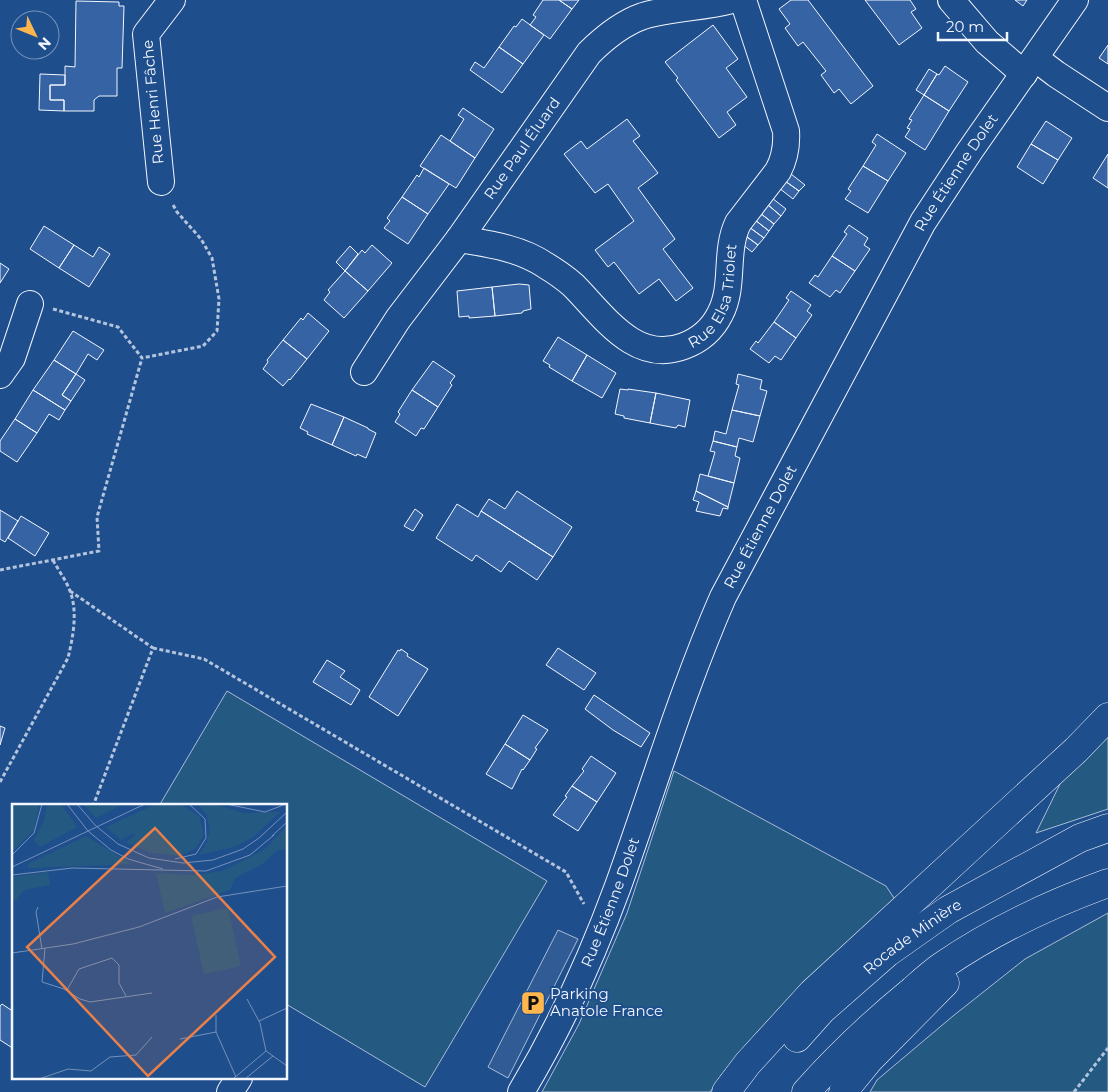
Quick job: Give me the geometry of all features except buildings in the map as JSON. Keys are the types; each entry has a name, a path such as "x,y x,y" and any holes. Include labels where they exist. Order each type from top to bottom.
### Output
{"highway":[{"path":"726,1092 748,1064 812,993 1076,750 1108,717"},
{"name":"Rocade Minière","path":"750,1092 763,1074 822,1010 887,953 948,910 1080,838 1108,828"},
{"path":"806,1092 889,1009 942,966 994,934 1064,899 1108,882"},
{"path":"844,1092 869,1060 994,934"}],"street":[{"name":"Rue Henri Fâche","path":"161,182 146,34 172,0"},
{"name":"Rue Paul Éluard","path":"364,372 398,319 459,239 576,68 589,53 602,40 642,16 732,0"},
{"name":"Rue Elsa Triolet","path":"459,239 500,246 529,255 541,262 571,284 611,326 632,342 648,348 666,351 697,341 710,329 720,314 726,297 730,250 734,231 738,223 778,171 783,162 787,143 786,131 743,0"},
{"path":"951,0 987,42 1029,66 1056,74 1108,108"},
{"name":"Rue Étienne Dolet","path":"521,1092 556,1031 587,964 618,888 700,649 723,597 923,222 969,152 1075,0"},
{"path":"0,375 12,358 30,304"},
{"path":"230,1092 238,1080"}],"path":[{"path":"142,358 203,346 217,331 219,299 212,258 200,239 177,212 161,182"},
{"path":"30,304 118,327 142,358"},
{"path":"0,570 99,551 97,517 142,358"},
{"path":"0,782 68,658 73,638 74,611 70,591 52,560"},
{"path":"70,591 153,648 204,659 566,872 586,907"},
{"path":"94,804 153,648"},
{"path":"1074,1092 1108,1048"}],"shaded area":[{"path":"227,691 547,881 425,1087 288,1005 288,804 160,804"},
{"path":"1108,737 1108,809 1036,833 1061,782"},
{"path":"674,771 886,886 896,901 723,1073 710,1092 542,1092 579,1024 627,913"},
{"path":"1108,913 1108,1092 870,1092 877,1080 1025,959"},
{"name":"Parking Anatole France","path":"558,930 578,939 508,1078 488,1067"}],"place":[{"name":"Parking Anatole France","path":"533,1003"}]}
